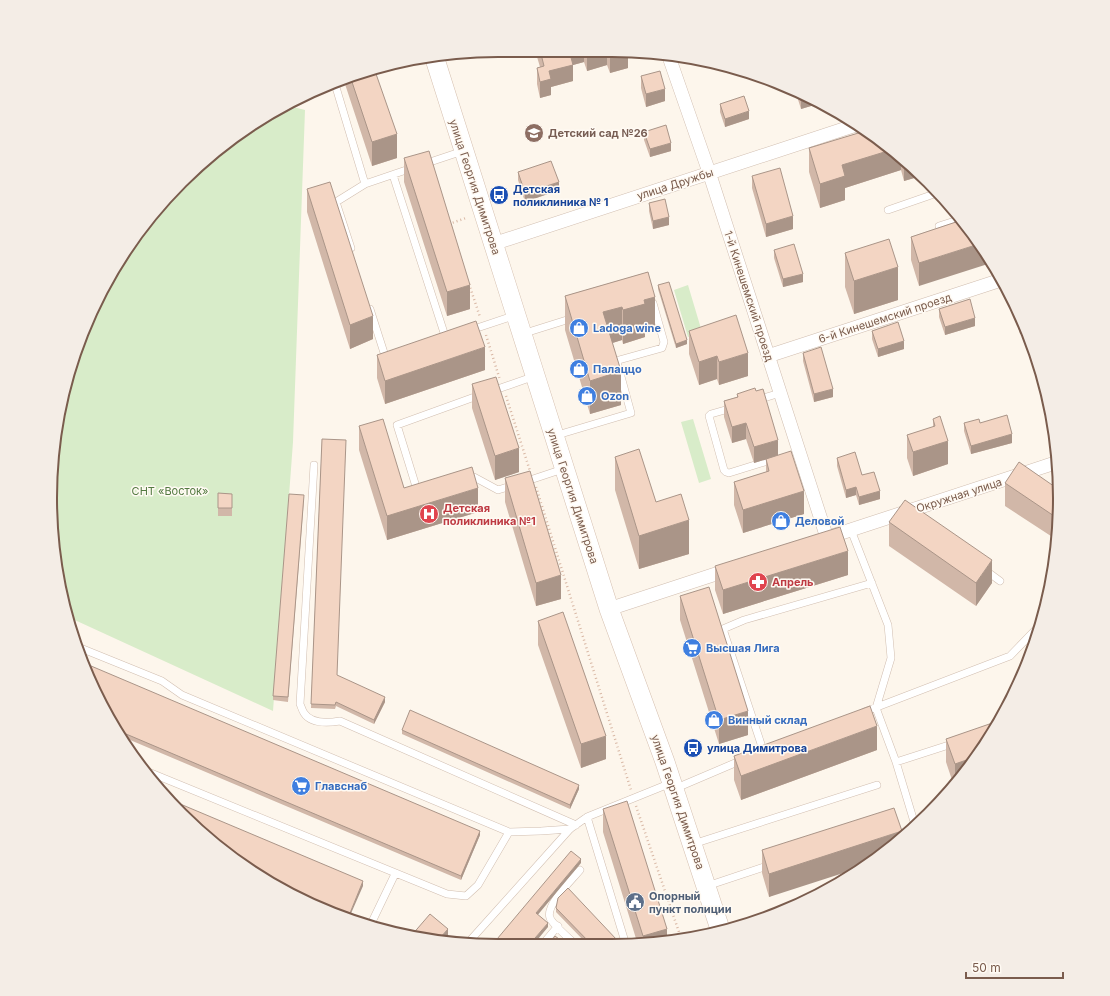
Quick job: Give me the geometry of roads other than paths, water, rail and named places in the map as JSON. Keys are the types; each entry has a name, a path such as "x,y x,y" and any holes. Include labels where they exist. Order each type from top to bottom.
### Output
{"main road":[{"name":"улица Георгия Димитрова","path":"436,62 609,609 673,786 719,926"}],"street":[{"name":"1-й Кинешемский проезд","path":"670,61 709,172 780,393 795,453 827,538"},
{"name":"улица Дружбы","path":"494,244 847,125"},
{"name":"6-й Кинешемский проезд","path":"768,356 996,282"},
{"name":"Окружная улица","path":"812,543 851,530 906,515 1052,464"},
{"path":"609,609 744,565"}],"lane":[{"path":"336,88 365,184"},
{"path":"353,254 336,202 365,184 464,151"},
{"path":"393,175 454,336"},
{"path":"888,210 932,195"},
{"path":"939,226 955,221"},
{"path":"554,436 631,413 616,364 619,360 662,348 664,345 650,297"},
{"path":"367,299 386,359 393,356"},
{"path":"439,341 516,315"},
{"path":"522,334 582,316"},
{"path":"426,492 419,495 397,424 535,376"},
{"path":"752,402 780,393"},
{"path":"738,406 711,414 709,416 724,470 729,473 778,458"},
{"path":"314,465 300,704 304,714 315,722 331,723 340,721 573,827"},
{"path":"460,482 474,477 498,490 564,468"},
{"path":"851,530 888,625 891,658 876,708 896,762 913,820"},
{"path":"980,567 1000,581"},
{"path":"756,753 723,629 744,620 872,583"},
{"path":"855,716 1010,656 1032,632"},
{"path":"84,649 162,681 182,695 509,832 541,832 573,827"},
{"path":"896,762 963,741"},
{"path":"472,938 573,827 588,817 633,798 673,786 777,745"},
{"path":"155,775 447,894 466,896 478,885 509,832"},
{"path":"693,844 877,785"},
{"path":"588,817 624,939"},
{"path":"707,886 780,862"},
{"path":"570,939 551,919 549,912 551,904 580,870"},
{"path":"373,921 395,874"},
{"path":"547,939 558,926"}],"place":[{"name":"Детский сад №26","path":"534,133"},
{"name":"Детская поликлиника № 1","path":"499,195"},
{"name":"Ladoga wine","path":"579,328"},
{"name":"Палаццо","path":"579,369"},
{"name":"Ozon","path":"587,396"},
{"name":"Детская поликлиника №1","path":"429,514"},
{"name":"Деловой","path":"781,521"},
{"name":"Апрель","path":"758,582"},
{"name":"Высшая Лига","path":"692,648"},
{"name":"Винный склад","path":"714,720"},
{"name":"улица Димитрова","path":"693,748"},
{"name":"Главснаб","path":"301,786"},
{"name":"Опорный пункт полиции","path":"635,902"}],"park label":[{"name":"СНТ «Восток»","path":"170,491"}]}
